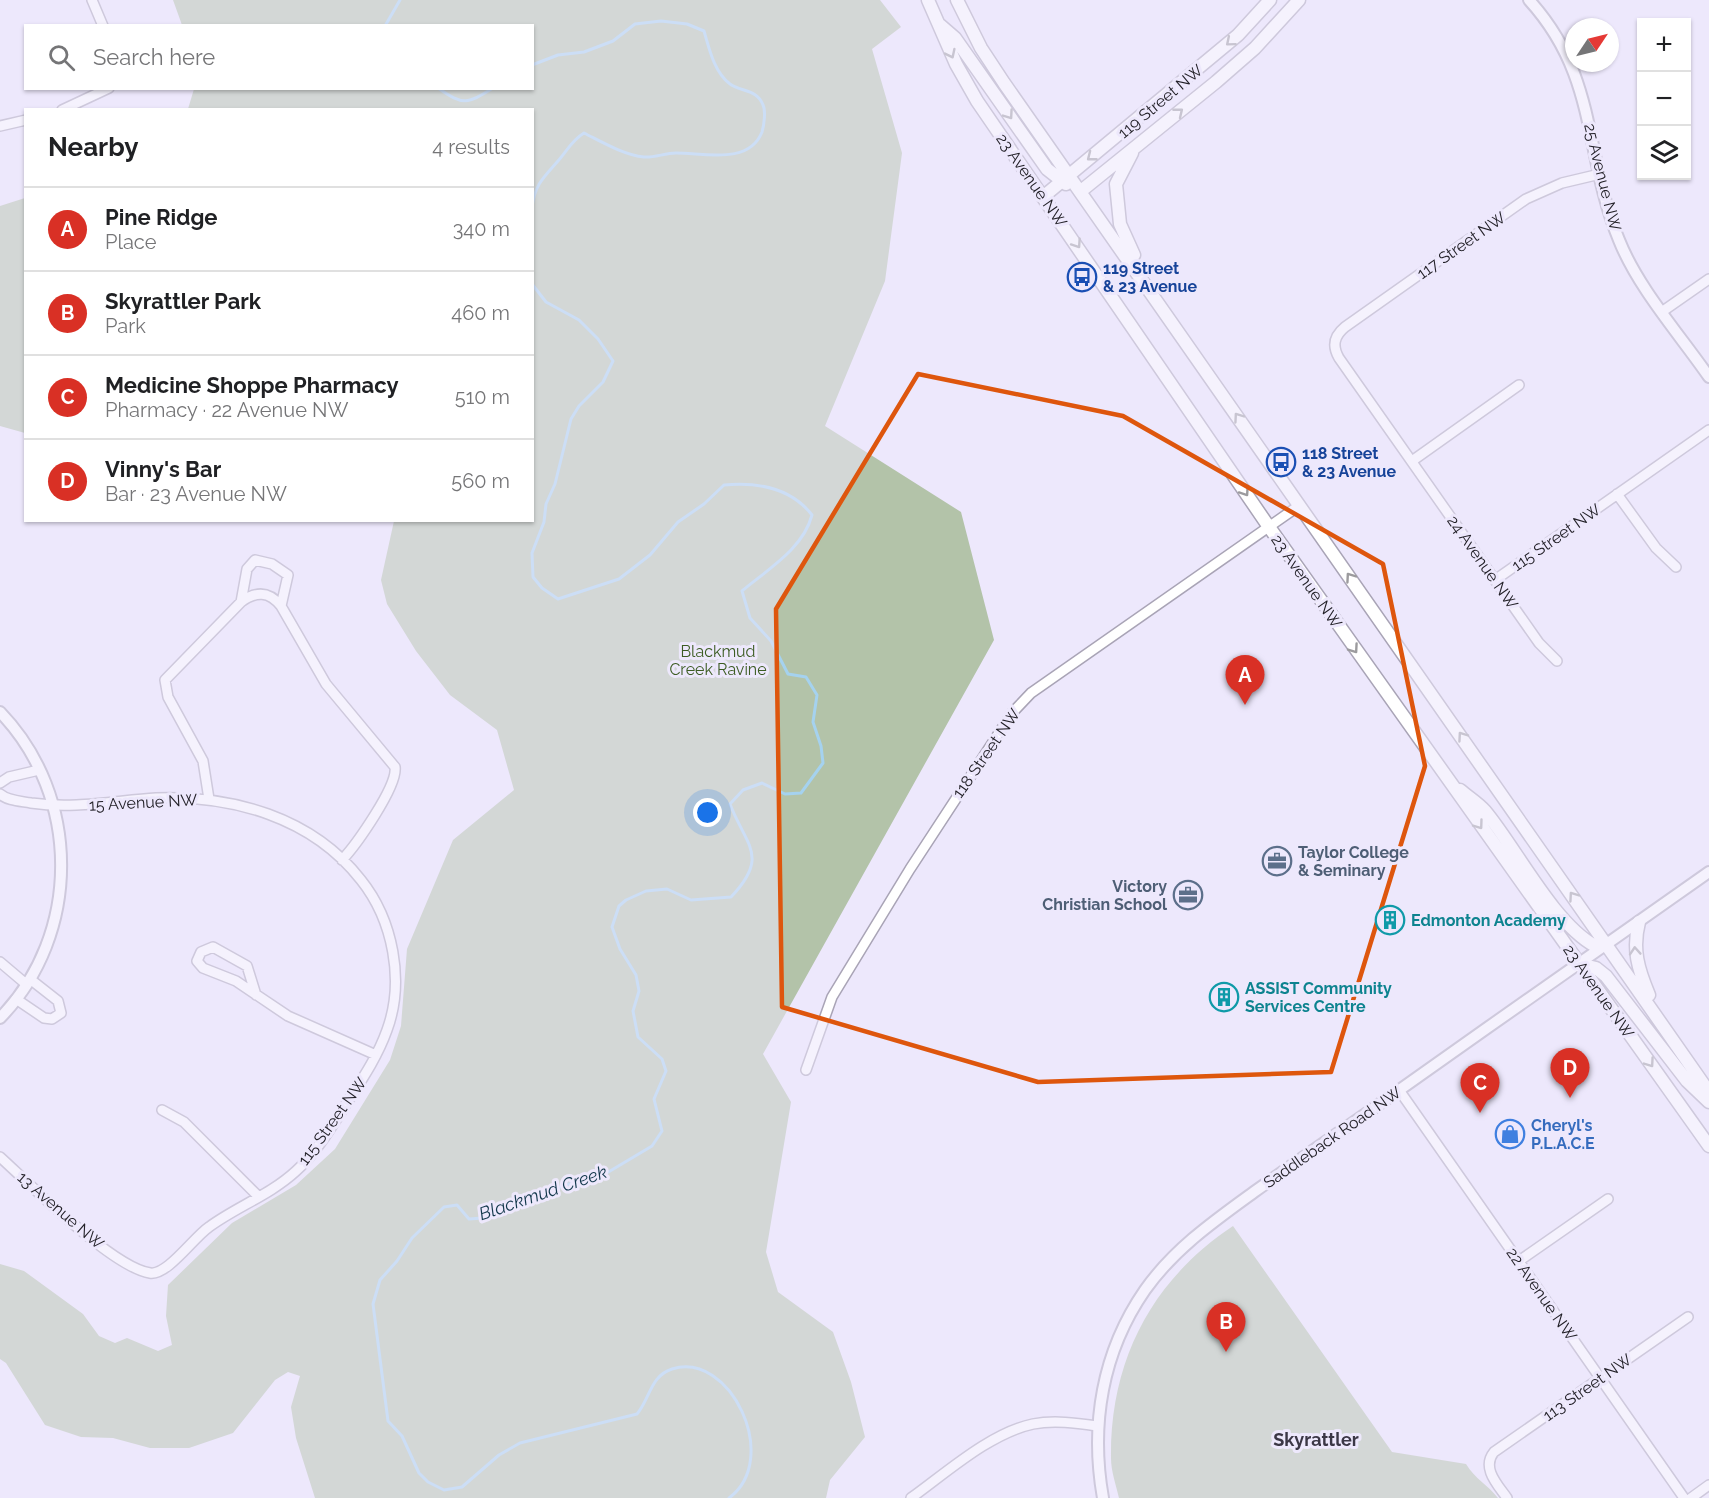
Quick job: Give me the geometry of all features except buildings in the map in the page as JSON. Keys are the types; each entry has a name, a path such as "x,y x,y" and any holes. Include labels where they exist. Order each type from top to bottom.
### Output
{"main road":[{"name":"23 Avenue NW","path":"928,0 934,20 977,101 1269,527 1445,778 1709,1146"},
{"name":"23 Avenue NW","path":"957,0 981,48 1065,178"},
{"name":"119 Street NW","path":"1044,196 1238,35 1270,0"},
{"name":"119 Street NW","path":"1081,191 1255,48 1299,0"},
{"path":"934,20 955,38 1047,169 1065,178 1081,191"},
{"path":"1134,149 1116,184 1120,224 1127,244 1179,331"},
{"name":"23 Avenue NW","path":"1081,191 1709,1092"},
{"path":"1445,778 1484,809 1546,896 1570,924 1595,946 1607,944"},
{"path":"1639,922 1634,941 1637,968 1658,1018"},
{"path":"1580,964 1596,968 1606,976 1687,1080 1709,1102"}],"street":[{"path":"92,0 102,24"},
{"name":"25 Avenue NW","path":"1529,0 1552,28 1573,66 1619,242 1709,377"},
{"path":"66,108 105,90"},
{"path":"0,126 24,120"},
{"name":"117 Street NW","path":"1335,339 1345,327 1526,199 1562,183 1600,174"},
{"path":"1663,311 1709,279"},
{"name":"24 Avenue NW","path":"1335,339 1339,358 1539,643 1557,661"},
{"path":"1412,461 1519,385"},
{"name":"115 Street NW","path":"1495,580 1709,430"},
{"name":"115 Street NW","path":"1617,494 1659,551 1676,567"},
{"name":"118 Street NW","path":"806,1070 832,997 916,860 1011,713 1031,693 1300,505"},
{"path":"241,602 247,569 255,560 272,564 288,575 281,606"},
{"path":"209,799 203,761 164,685 171,672 207,639 241,602 250,596 264,593 271,596 281,606 332,692 395,767 395,776 389,789 353,847 342,860"},
{"path":"0,712 20,736 39,770 54,806 62,858 61,890 49,940 28,982 0,1018"},
{"path":"0,783 9,777 39,770"},
{"name":"15 Avenue NW","path":"0,794 8,799 54,806 158,798 209,799 249,806 275,816 317,840 342,860 372,896 387,929 394,963 393,1008"},
{"name":"Saddleback Road NW","path":"1103,1498 1097,1426 1106,1375 1119,1336 1144,1291 1167,1262 1199,1232 1709,872"},
{"path":"256,995 247,966 213,947 201,952 197,961 199,965 228,977 288,1016 376,1056"},
{"path":"0,962 58,1001 61,1013 52,1019 44,1018 16,999"},
{"name":"115 Street NW","path":"156,1274 165,1270 208,1227 291,1175 317,1149 376,1056 393,1008"},
{"name":"22 Avenue NW","path":"1399,1090 1684,1498"},
{"path":"162,1110 184,1122 259,1197"},
{"name":"13 Avenue NW","path":"0,1157 93,1240 142,1270 156,1274"},
{"path":"1519,1261 1608,1199"},
{"name":"113 Street NW","path":"1507,1498 1492,1476 1489,1461 1499,1449 1688,1317"},
{"path":"911,1498 992,1442 1015,1429 1044,1422 1097,1426"},
{"path":"1691,1498 1709,1485"}],"highlighted area":[{"path":"918,374 1123,416 1383,564 1425,766 1331,1072 1038,1082 782,1007 776,609"}],"green space":[{"name":"Blackmud Creek Ravine","path":"173,0 880,0 901,27 872,49 902,153 885,281 825,426 961,512 994,640 763,1054 791,1102 766,1252 778,1292 833,1332 851,1382 865,1437 830,1480 826,1498 315,1498 296,1438 291,1407 300,1376 288,1372 275,1380 233,1433 189,1448 150,1448 113,1438 81,1437 45,1425 6,1363 0,1359 0,1264 24,1271 83,1314 99,1336 115,1343 127,1338 158,1351 172,1345 166,1316 168,1285 232,1223 296,1185 335,1149 390,1060 401,1026 407,949 453,840 514,790 497,730 450,695 416,651 387,604 381,580 394,522 534,522 534,108 188,108 194,90 534,90 534,24 182,24"},
{"path":"24,199 24,433 0,426 0,206"},
{"path":"1233,1226 1392,1452 1466,1464 1498,1498 1119,1498 1111,1463 1113,1422 1118,1388 1128,1356 1141,1326 1159,1297 1180,1271 1204,1247"}],"waterway":[{"name":"Blackmud Creek","path":"386,24 400,0"},
{"name":"Blackmud Creek","path":"534,64 558,55 584,52 613,41 635,24 661,21 687,24 704,31 713,59 724,79 734,87 757,96 763,105 765,114 762,132 756,142 747,149 725,155 676,153 652,157 636,156 584,133 573,142 541,181 534,197"},
{"name":"Blackmud Creek","path":"441,90 454,98 466,101 489,90"},
{"name":"Blackmud Creek","path":"534,287 546,302 579,320 598,339 613,361 603,382 579,406 571,419 555,484 546,504 544,522 532,553 533,577 542,588 558,599 619,579 650,555 678,522 704,504 724,485 761,486 784,493 794,499 812,515 801,538 783,558 742,591 750,618 771,641 788,674 806,677 817,695 813,722 821,746 823,763 801,793 785,794 762,783 743,790 730,804 748,841 752,861 750,871 731,897 691,900 667,889 646,891 626,900 619,906 612,927 620,949 636,975 639,991 633,1011 638,1037 662,1059 666,1071 654,1099 662,1131 652,1146 600,1177 565,1185 483,1218 469,1219 457,1205 444,1207 412,1238 397,1261 380,1280 373,1304 388,1421 402,1436 419,1473 428,1482 444,1490 462,1487 499,1455 520,1443 637,1414 659,1377 672,1369 693,1367 713,1376 729,1391 742,1412 750,1435 751,1459 744,1480 729,1498"}],"place":[{"name":"119 Street & 23 Avenue","path":"1082,277"},
{"name":"118 Street & 23 Avenue","path":"1281,462"},
{"name":"Pine Ridge","path":"1245,705"},
{"name":"Taylor College & Seminary","path":"1277,861"},
{"name":"Victory Christian School","path":"1188,895"},
{"name":"Edmonton Academy","path":"1390,920"},
{"name":"ASSIST Community Services Centre","path":"1224,997"},
{"name":"Vinny's Bar","path":"1570,1098"},
{"name":"Medicine Shoppe Pharmacy","path":"1480,1113"},
{"name":"Cheryl's P.L.A.C.E","path":"1510,1134"},
{"name":"Skyrattler Park","path":"1226,1352"}],"district":[{"name":"Skyrattler","path":"1316,1440"}]}
